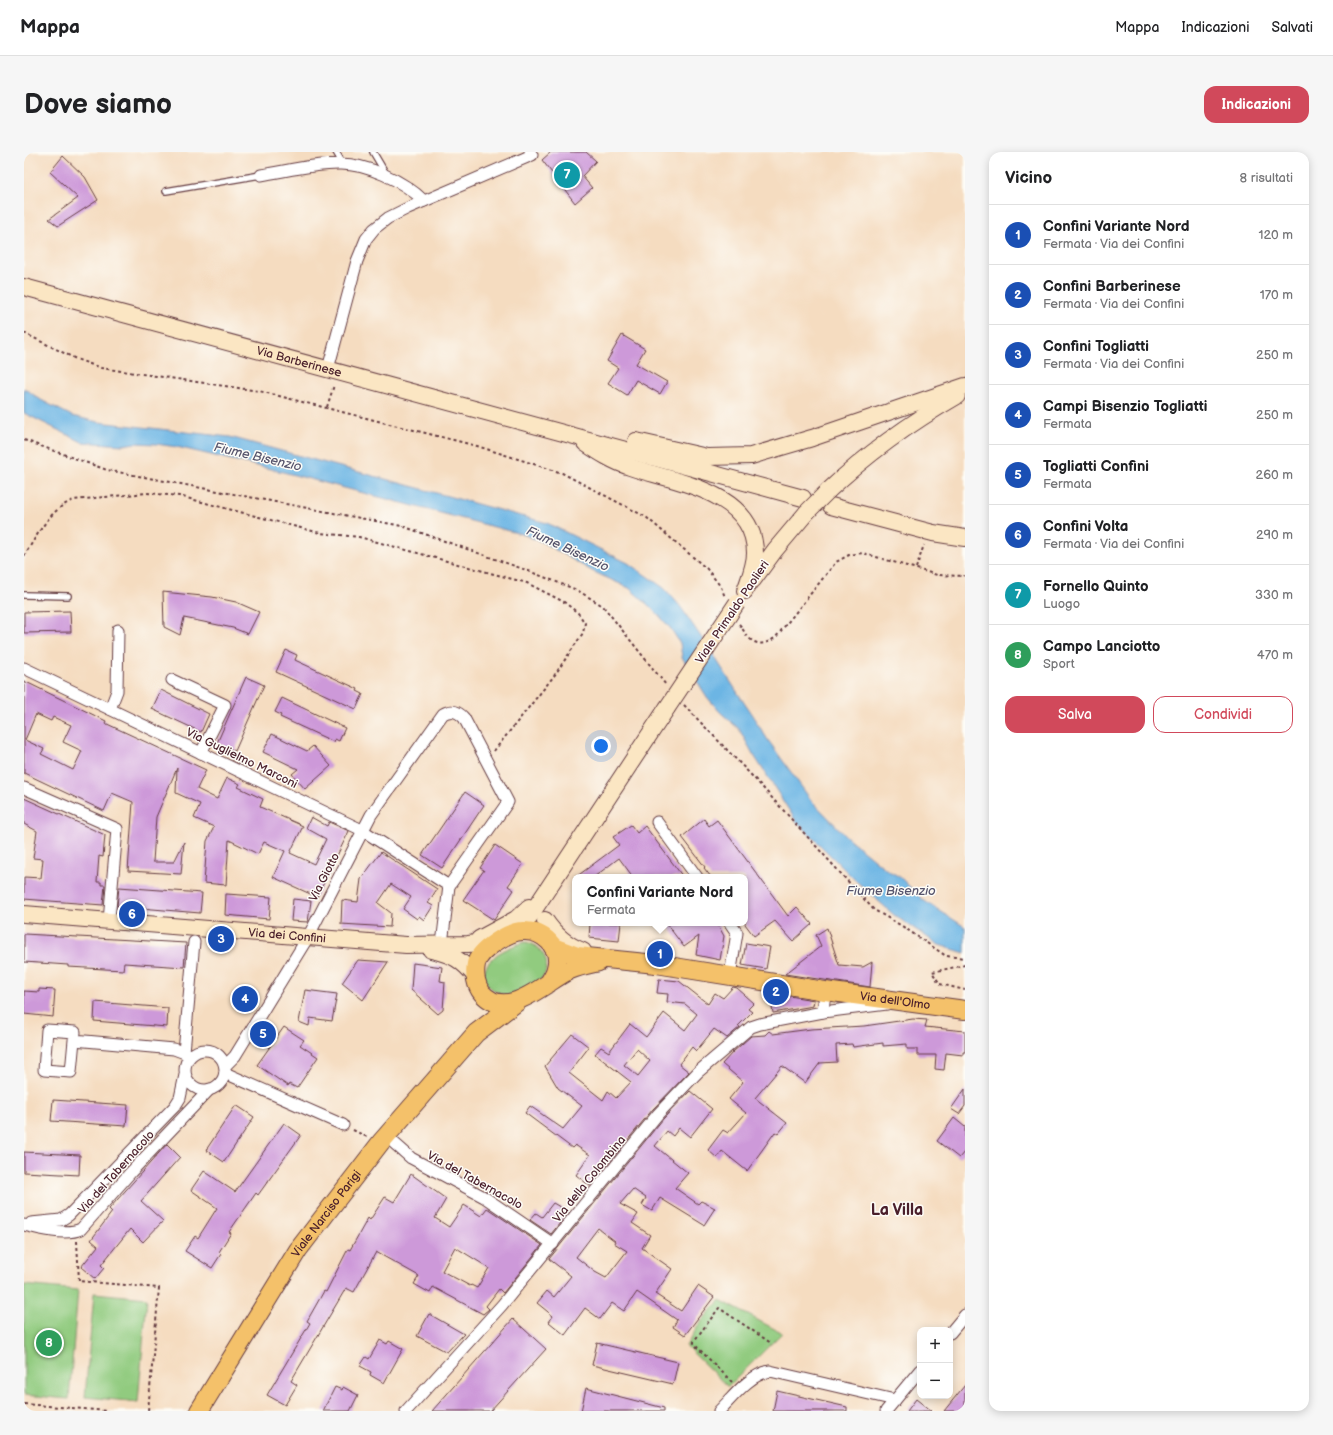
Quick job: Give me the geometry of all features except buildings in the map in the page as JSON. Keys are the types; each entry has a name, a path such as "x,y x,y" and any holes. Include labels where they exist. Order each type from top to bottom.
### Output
{"main road":[{"name":"Via Barberinese","path":"24,287 574,435"},
{"path":"574,435 615,436 707,457 751,456 805,440 965,386"},
{"name":"Viale Primaldo Paolieri","path":"520,931 674,705 736,597 774,550 805,505 828,490 882,444 926,414 965,392"},
{"path":"926,414 965,401"},
{"path":"574,435 805,505"},
{"path":"574,435 616,462 707,491 736,510 748,523 755,546 755,562 736,597"},
{"path":"831,506 929,532 965,538"},
{"path":"468,944 516,919 552,882"},
{"name":"Viale Primaldo Paolieri","path":"551,944 545,920 545,904 552,882"},
{"name":"Via dei Confini","path":"24,914 406,945 468,944 497,941"},
{"path":"545,920 554,934 565,942 605,959"},
{"name":"Via dei Confini","path":"478,984 475,970 478,957 486,948 497,941 520,931 533,932 551,944 577,956 656,964 730,975 825,992"},
{"path":"548,984 556,968 556,955 551,944"},
{"name":"Via dei Confini","path":"406,945 450,954 460,960 487,998 497,1003 510,1004 517,1002 576,968 605,959"},
{"name":"Viale Narciso Parigi","path":"476,1033 484,1010 478,984"},
{"name":"Via dell'Olmo","path":"825,992 965,1010"},
{"name":"Viale Narciso Parigi","path":"198,1411 298,1250 379,1135 476,1033 517,1002"}],"street":[{"path":"333,370 357,261 366,239 374,229 388,218 533,153"},
{"path":"261,175 352,164 388,177 412,189 424,201"},
{"path":"110,709 118,691 118,630"},
{"name":"Via Guglielmo Marconi","path":"24,668 362,830 449,886"},
{"path":"172,680 225,704 201,753"},
{"name":"Via Giotto","path":"225,1070 308,937 371,815 443,714 446,712 457,712 464,718 486,761"},
{"path":"442,944 449,886 508,802 486,761"},
{"path":"24,788 117,829 109,921"},
{"path":"657,822 695,874"},
{"path":"730,975 737,933 732,926"},
{"path":"74,1040 168,1048 187,1054 204,1050 213,1051 219,1055 225,1070 221,1081 210,1089 202,1090 193,1087 185,1075 185,1066 187,1054 194,942"},
{"path":"823,1012 825,992"},
{"name":"Via della Colombina","path":"406,1411 502,1305 658,1114 698,1072 751,1027 823,1012 903,1001"},
{"path":"219,1055 231,1052 242,1042"},
{"path":"225,1070 343,1126"},
{"name":"Via del Tabernacolo","path":"24,1224 61,1220 69,1215 175,1106 180,1098 185,1075"},
{"name":"Via del Tabernacolo","path":"24,1224 52,1231 77,1231 85,1226 131,1172 210,1089"},
{"name":"Via del Tabernacolo","path":"379,1135 411,1158 484,1197 553,1244"},
{"path":"953,1329 965,1315"},
{"path":"719,1411 742,1388 760,1373 770,1371 895,1406"},
{"path":"886,1411 895,1406 917,1374"}],"lane":[{"path":"336,152 343,164"},
{"path":"374,152 388,177"},
{"path":"166,192 261,175"},
{"path":"24,594 68,596"}],"path":[{"path":"24,333 76,359 101,368 259,391 477,446 562,473 646,518 707,569 720,587 736,597"},
{"path":"327,407 333,370"},
{"path":"24,440 107,470 402,526 526,570 577,590 603,606 655,673 671,690"},
{"path":"24,556 53,513 66,502 147,493 193,499 320,533 359,537 526,582 564,602 578,613 585,623 583,632 554,676 486,761"},
{"path":"916,568 929,532"},
{"path":"738,622 747,637 757,644 768,643 776,637 836,562 849,555 863,553 937,575 965,576"},
{"path":"674,705 754,778 874,910 902,926 946,956 965,958"},
{"path":"965,965 932,972 940,984 965,990"},
{"path":"343,1126 368,1138 379,1135"},
{"path":"77,1231 79,1280 159,1288 148,1411"},
{"path":"742,1388 733,1382 694,1344 694,1341 719,1308 771,1344"},
{"path":"24,1404 108,1411"}],"green space":[{"path":"525,942 537,947 544,956 546,968 540,980 537,983 509,995 500,993 489,987 484,977 484,971 487,965 499,953"},
{"path":"24,1285 78,1290 69,1399 24,1395"},
{"path":"94,1293 147,1298 138,1402 85,1397"},
{"path":"720,1300 782,1333 728,1387 686,1346 700,1323"}],"water":[{"name":"Fiume Bisenzio","path":"24,388 41,400 72,416 98,422 230,437 547,523 628,563 664,588 680,606 768,740 811,800 847,837 887,870 900,877 923,900 965,927 965,953 939,945 894,915 855,880 796,821 753,754 739,729 720,712 707,697 682,657 680,643 671,629 656,612 629,588 592,571 542,542 525,535 283,472 177,447 156,444 135,443 123,445 82,442 24,413"}],"place":[{"name":"Fornello Quinto","path":"567,175"},
{"name":"Confini Volta","path":"132,914"},
{"name":"Confini Togliatti","path":"221,939"},
{"name":"Confini Variante Nord","path":"660,954"},
{"name":"Confini Barberinese","path":"776,992"},
{"name":"Campi Bisenzio Togliatti","path":"245,999"},
{"name":"Togliatti Confini","path":"263,1034"},
{"name":"Campo Lanciotto","path":"49,1343"}],"district":[{"name":"La Villa","path":"897,1209"}]}
